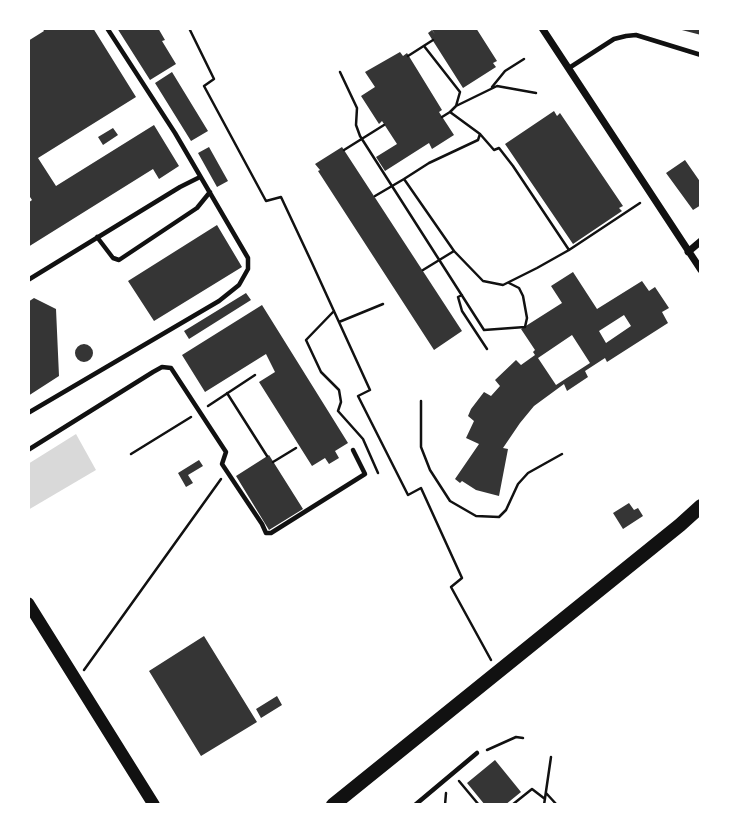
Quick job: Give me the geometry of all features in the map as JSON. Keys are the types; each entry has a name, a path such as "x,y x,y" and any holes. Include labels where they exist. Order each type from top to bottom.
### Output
{"main road":[{"path":"341,803 701,506"}],"street":[{"path":"542,28 701,270"},
{"path":"688,252 701,241"},
{"path":"28,603 154,805"}],"lane":[{"path":"28,413 219,301 239,285 248,269 248,258 210,192 107,28"},
{"path":"569,68 614,39 626,36 636,36 701,55"},
{"path":"28,280 200,177"},
{"path":"97,237 113,258 119,260 197,208 210,192"},
{"path":"28,450 162,367 171,368 226,452 222,464 266,533 271,533 365,474 352,450"},
{"path":"415,805 477,753"}],"path":[{"path":"189,28 214,79 204,86 266,201 281,197 370,390 358,397 408,495 421,488 462,578 451,587 497,672"},
{"path":"408,56 433,40"},
{"path":"424,46 460,92 456,106"},
{"path":"442,117 456,106 492,88 505,71 524,59"},
{"path":"340,72 357,108 356,125 362,139 484,330 525,327 527,318 523,296 519,288 509,283"},
{"path":"492,88 524,89 536,93"},
{"path":"450,112 480,134 494,150 499,149 569,250"},
{"path":"344,150 384,125"},
{"path":"375,196 429,163 478,140 480,134"},
{"path":"404,179 454,251 483,281 494,285 509,283 569,250 640,203"},
{"path":"423,270 454,251"},
{"path":"462,295 458,297 462,311 487,349"},
{"path":"340,323 383,304"},
{"path":"334,311 306,340 321,372 339,390 341,402 338,411 363,439 379,473"},
{"path":"470,325 478,320"},
{"path":"227,393 267,457"},
{"path":"421,401 421,447 430,470 450,501 476,516 499,517 506,510 518,484 528,473 562,454"},
{"path":"273,462 296,448"},
{"path":"76,681 227,471"},
{"path":"477,753 516,737 523,738"},
{"path":"544,805 551,757"},
{"path":"452,774 479,805"},
{"path":"512,805 532,789 545,799"},
{"path":"546,793 557,805"}],"shaded area":[{"path":"76,434 96,470 28,510 28,464"}],"building":[{"path":"42,28 93,28 136,97 38,158 56,186 154,125 179,166 159,179 153,169 28,247 28,203 32,200 28,194 28,41 44,31"},
{"path":"117,28 158,28 165,40 162,41 176,64 150,80"},
{"path":"431,28 476,28 497,61 493,63 496,67 463,88 428,33 432,30 435,34"},
{"path":"701,28 701,35 678,29"},
{"path":"400,52 403,56 407,53 454,135 432,149 429,143 385,171 376,157 397,144 382,121 379,124 361,96 375,87 365,72"},
{"path":"172,72 208,131 191,141 155,83"},
{"path":"554,111 557,116 560,113 623,206 619,208 622,211 573,244 505,144"},
{"path":"113,128 118,135 103,145 98,137"},
{"path":"209,147 228,181 217,187 198,153"},
{"path":"342,147 462,331 434,350 318,171 320,170 315,164"},
{"path":"685,160 701,183 701,205 693,210 666,173"},
{"path":"217,225 242,267 154,321 128,281"},
{"path":"573,272 597,309 642,281 649,291 655,287 669,308 662,312 668,323 607,362 605,358 585,371 588,377 567,391 564,384 534,406 503,448 508,449 499,496 476,490 455,479 479,444 466,438 474,421 468,416 484,392 491,396 500,386 495,380 516,360 521,365 535,355 535,350 521,329 562,303 551,286","holes":["624,315 631,326 606,343 599,331","572,335 590,363 556,385 538,358"]},
{"path":"246,293 251,300 189,339 184,331"},
{"path":"34,298 56,309 59,376 28,396 28,302"},
{"path":"262,305 348,443 335,451 339,458 329,464 325,458 312,466 259,382 275,372 266,354 205,392 182,355"},
{"path":"84,344 90,347 93,353 90,359 84,362 78,359 75,353 78,347"},
{"path":"269,455 303,509 269,530 236,476"},
{"path":"199,460 203,466 188,475 193,483 186,487 178,473"},
{"path":"629,503 634,510 638,508 643,516 623,529 613,513"},
{"path":"204,636 257,722 201,756 149,671"},
{"path":"277,696 282,705 261,718 256,709"},
{"path":"495,760 521,792 505,805 485,805 467,783"}]}
